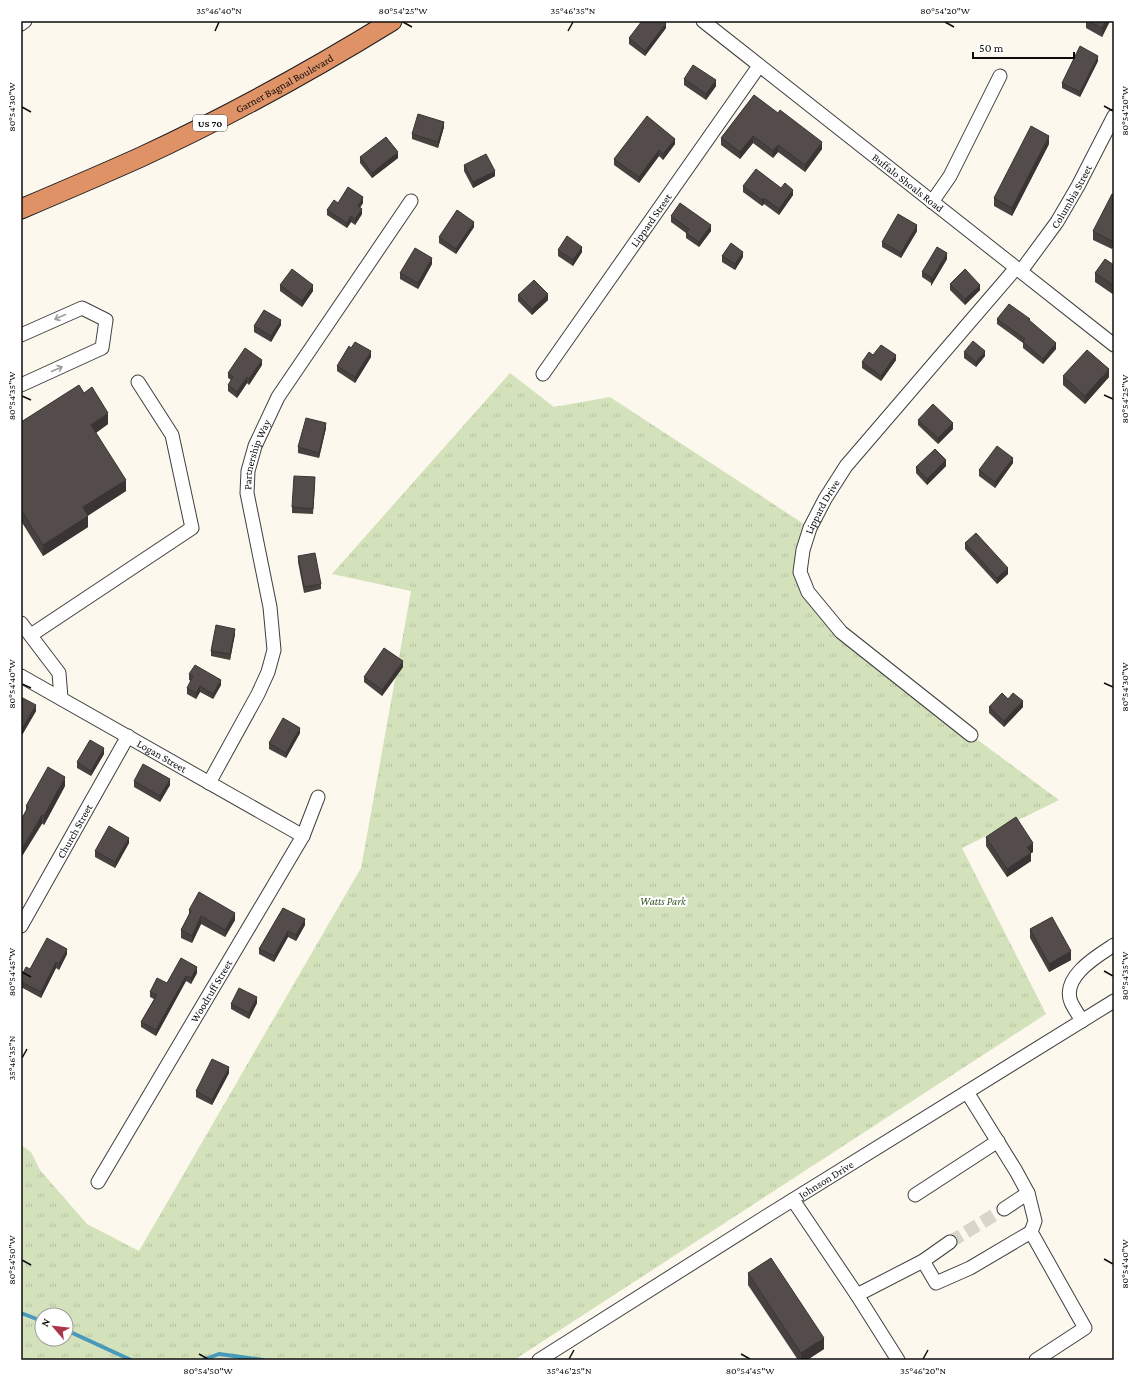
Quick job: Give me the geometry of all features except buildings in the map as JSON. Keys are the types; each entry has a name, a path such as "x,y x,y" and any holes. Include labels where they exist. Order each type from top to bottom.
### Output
{"highway":[{"name":"Garner Bagnal Boulevard","path":"21,209 141,157 251,102 346,49 392,21"}],"street":[{"path":"21,24 25,21"},
{"name":"Buffalo Shoals Road","path":"703,21 1114,345"},
{"name":"Lippard Street","path":"543,374 759,66"},
{"path":"932,202 950,176 1000,76"},
{"name":"Columbia Street","path":"1018,270 1057,222 1078,186 1114,116"},
{"name":"Partnership Way","path":"209,783 258,694 268,672 274,650 274,632 270,607 247,493 248,471 255,446 278,397 411,202"},
{"name":"Lippard Drive","path":"971,735 841,632 808,592 800,572 803,550 810,528 824,499 846,466 1018,270"},
{"path":"21,335 82,308 106,320 102,348 21,385"},
{"path":"31,635 192,528 172,435 138,382"},
{"path":"21,623 59,673 61,698"},
{"name":"Logan Street","path":"21,676 303,836"},
{"name":"Church Street","path":"21,926 128,736"},
{"name":"Woodruff Street","path":"98,1182 303,836 318,797"},
{"path":"1082,1021 1071,1002 1070,995 1072,985 1078,972 1084,966 1114,945"},
{"name":"Johnson Drive","path":"539,1360 792,1200 1114,1001"},
{"path":"922,1261 936,1283 970,1268 1031,1232 1035,1221 1028,1193 998,1141 967,1092"},
{"path":"915,1195 998,1141"},
{"path":"1004,1209 1028,1193"},
{"path":"792,1200 857,1295 898,1360"},
{"path":"1031,1232 1085,1328 1036,1360"},
{"path":"857,1295 922,1261 950,1242"}],"green space":[{"name":"Watts Park","path":"510,373 554,407 610,397 810,528 800,572 820,608 971,735 1059,800 962,848 1046,1014 514,1360 21,1360 21,1145 31,1152 40,1170 87,1224 139,1251 361,868 411,591 332,574"}],"waterway":[{"path":"21,1313 34,1318"},
{"path":"74,1334 131,1360"},
{"path":"203,1360 219,1354 263,1360"}],"tunnel":[{"path":"950,1242 1004,1209"}]}
